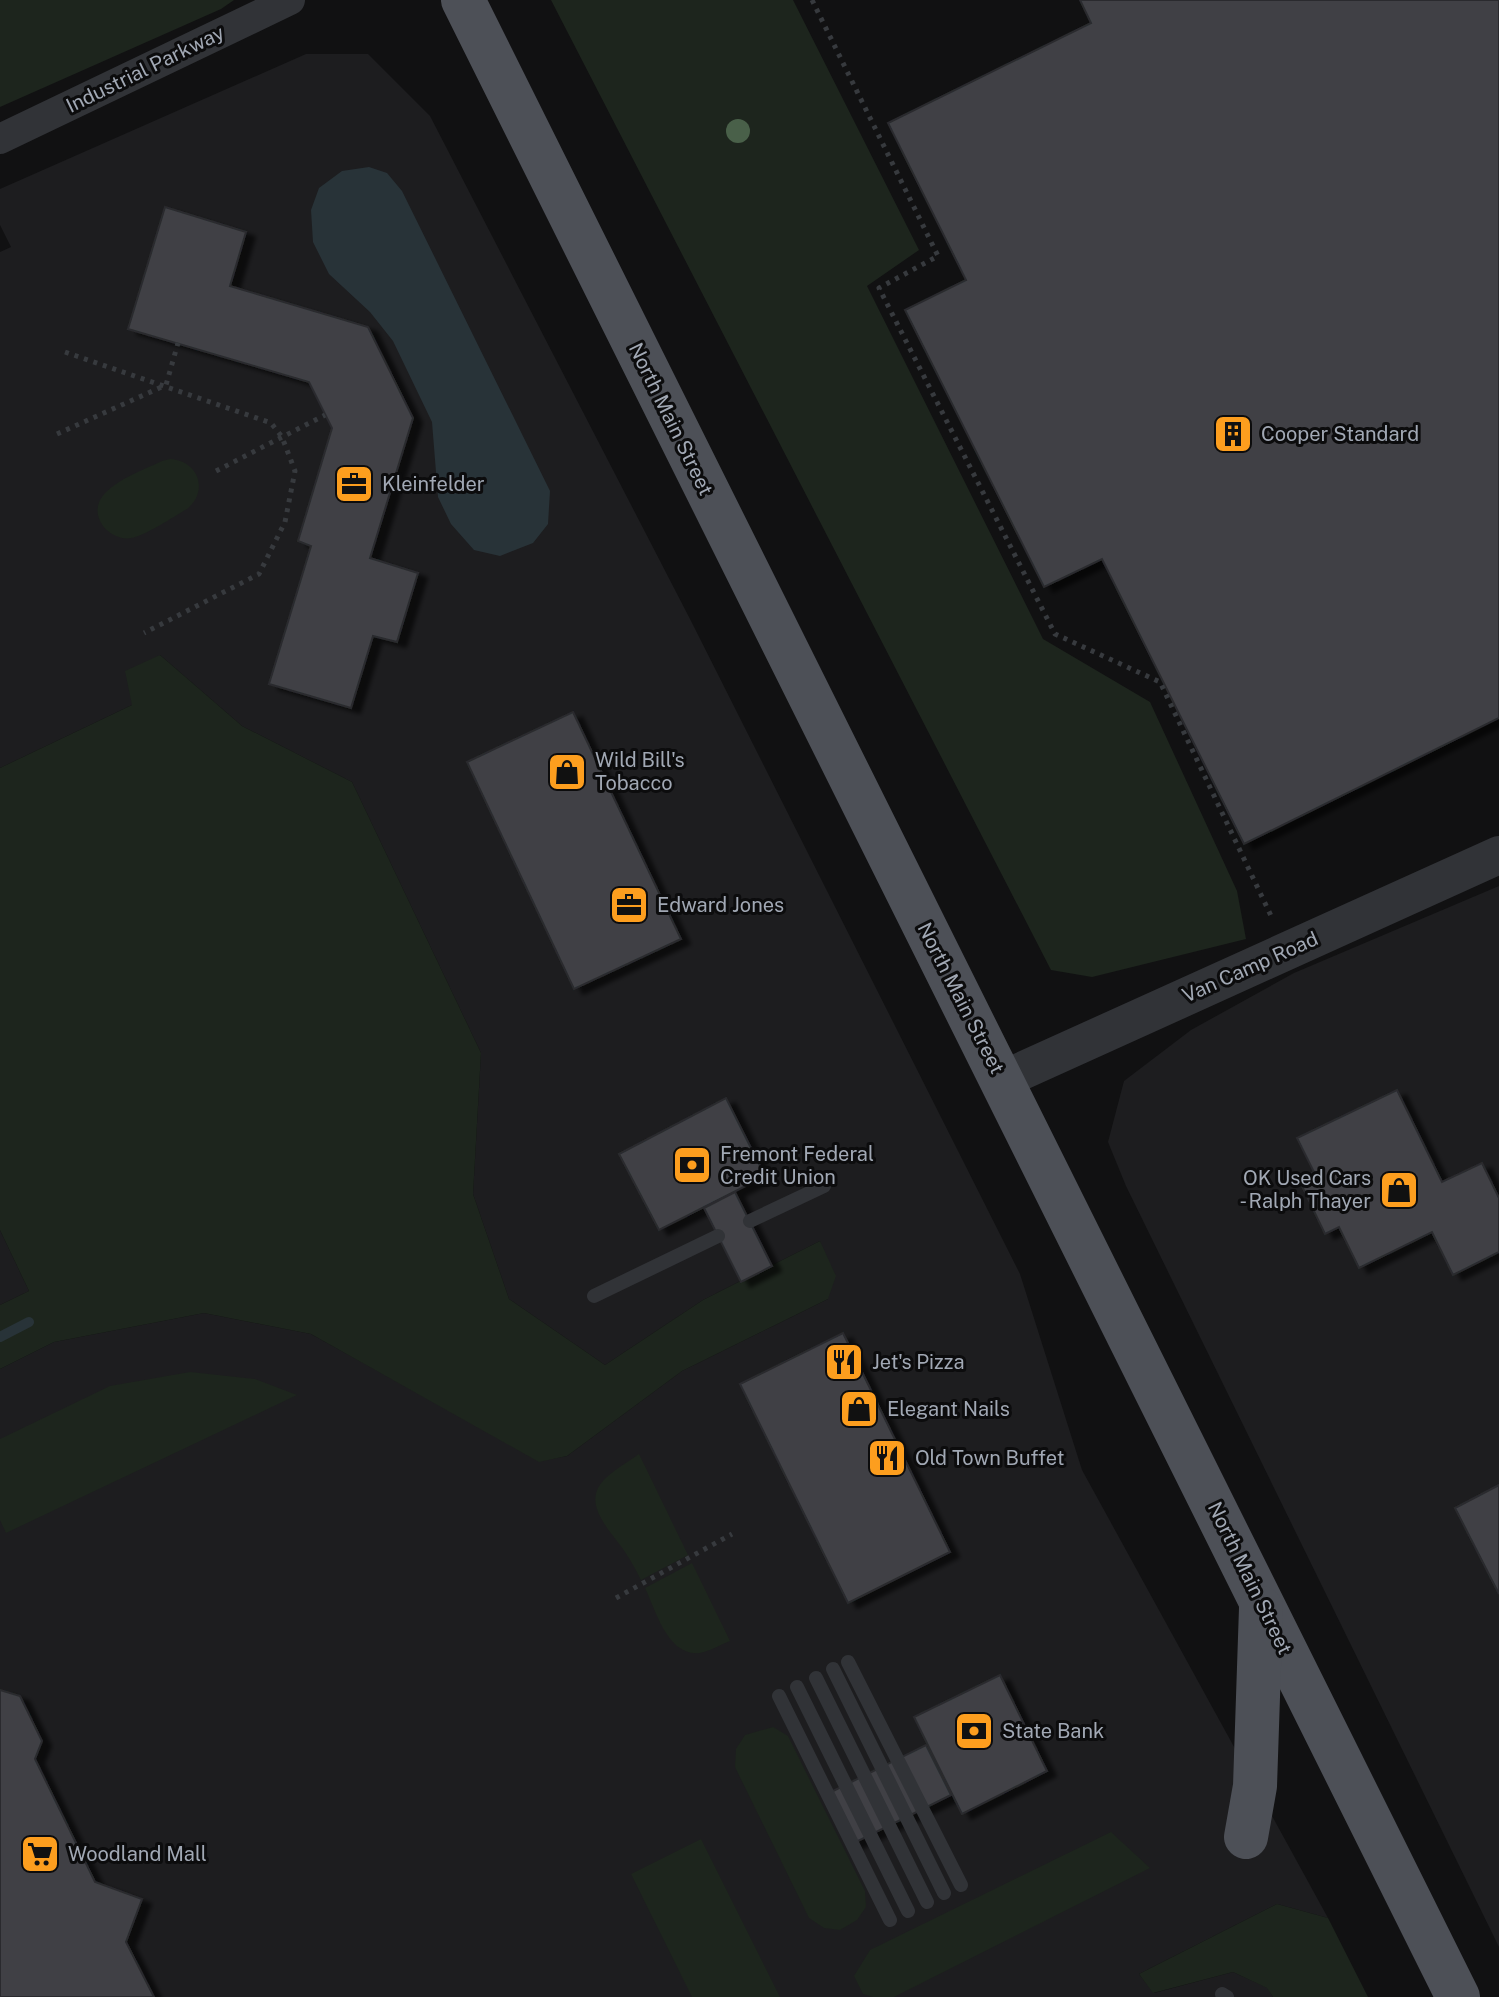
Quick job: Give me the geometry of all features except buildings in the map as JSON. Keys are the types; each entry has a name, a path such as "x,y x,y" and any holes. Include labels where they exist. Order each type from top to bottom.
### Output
{"main road":[{"name":"North Main Street","path":"463,0 1458,1997"},
{"path":"1246,1837 1255,1786 1261,1602"}],"street":[{"name":"Industrial Parkway","path":"0,139 290,0"},
{"name":"Van Camp Road","path":"1002,1080 1499,855"}],"lane":[{"path":"750,1221 824,1186"},
{"path":"594,1296 718,1236"},
{"path":"848,1662 961,1885"},
{"path":"833,1669 944,1893"},
{"path":"816,1678 927,1902"},
{"path":"797,1687 908,1911"},
{"path":"779,1696 890,1920"}],"path":[{"path":"812,0 938,256 879,288 1055,634 1160,682 1287,951"},
{"path":"57,434 166,385 178,343"},
{"path":"65,352 271,423 282,437 295,471 285,522 259,574 144,633"},
{"path":"216,471 325,415"},
{"path":"616,1598 732,1534"}],"shaded area":[{"path":"0,0 234,0 221,9 0,107"},
{"path":"551,0 793,0 919,250 867,286 1043,639 1150,702 1237,891 1246,939 1092,977 1051,970"},
{"name":"Woodland Mall","path":"306,54 368,54 430,116 690,619 1020,1274 1082,1470 1328,1918 1277,1904 1139,1974 1154,1993 1233,1972 1268,1988 1273,1997 0,1997 0,1369 54,1342 204,1313 311,1334 540,1461 567,1456 682,1371 828,1299 820,1241 703,1300 605,1365 509,1299 473,1194 481,1053 352,782 242,726 160,655 132,705 0,768 0,252 11,247 0,225 0,189"},
{"path":"369,167 387,173 402,191 550,491 548,524 533,543 500,556 474,550 451,524 438,497 432,422 393,341 370,312 329,274 313,242 311,210 319,188 342,171"},
{"path":"170,459 188,465 198,478 198,494 194,502 137,537 119,537 106,529 98,514 99,503 105,493 127,477"},
{"path":"160,655 242,726 352,782 481,1053 473,1194 509,1299 605,1365 703,1300 820,1241 836,1276 828,1299 682,1371 567,1456 539,1462 311,1334 204,1313 54,1342 0,1369 0,1305 29,1291 0,1230 0,768 132,705 125,671"},
{"path":"1499,886 1499,1947 1126,1186 1108,1142 1124,1081 1191,1030 1294,973"},
{"path":"0,1230 29,1291 0,1305"},
{"path":"190,1372 255,1379 297,1395 6,1533 0,1520 0,1439 110,1386"},
{"path":"639,1454 688,1555 641,1580 601,1518 595,1499 603,1481"},
{"path":"692,1563 730,1641 700,1653 679,1648 671,1640 645,1588"},
{"path":"773,1727 788,1736 865,1891 866,1907 857,1920 840,1930 824,1928 809,1918 735,1767 736,1749 745,1735"},
{"path":"1111,1832 1150,1868 894,1997 863,1994 854,1976 870,1950"},
{"path":"701,1839 780,1997 692,1997 631,1874"},
{"path":"1277,1904 1328,1918 1368,1997 1273,1997 1267,1988 1233,1972 1153,1993 1139,1974"}],"waterway":[{"path":"0,1337 29,1322"}],"place":[{"name":"Cooper Standard","path":"1233,434"},
{"name":"Kleinfelder","path":"354,484"},
{"name":"Wild Bill's Tobacco","path":"567,772"},
{"name":"Edward Jones","path":"629,905"},
{"name":"Fremont Federal Credit Union","path":"692,1165"},
{"name":"OK Used Cars - Ralph Thayer","path":"1399,1190"},
{"name":"Jet's Pizza","path":"844,1362"},
{"name":"Elegant Nails","path":"859,1409"},
{"name":"Old Town Buffet","path":"887,1458"},
{"name":"State Bank","path":"974,1731"},
{"name":"Woodland Mall","path":"40,1854"}]}
